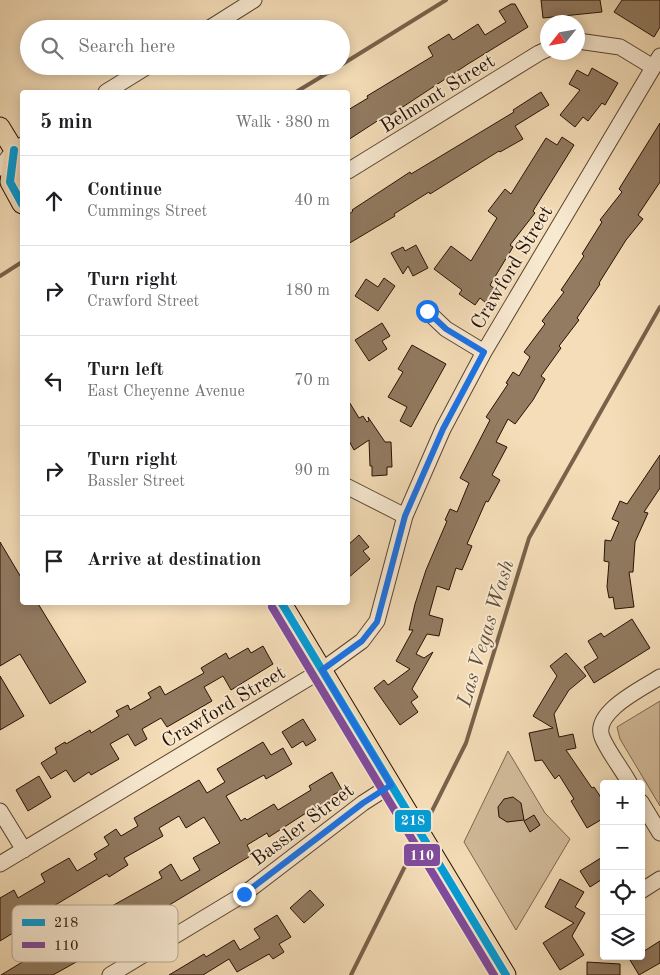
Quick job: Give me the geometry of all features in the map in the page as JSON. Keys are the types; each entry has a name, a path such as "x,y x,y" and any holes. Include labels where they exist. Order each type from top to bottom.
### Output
{"main road":[{"path":"0,127 15,151 10,182 20,200"},
{"path":"283,605 506,975"}],"street":[{"path":"222,20 254,0"},
{"path":"585,42 620,47 657,61"},
{"name":"Belmont Street","path":"350,170 540,53"},
{"name":"Crawford Street","path":"0,864 322,670 362,641 377,622 405,516 443,429 484,352 657,61"},
{"path":"109,90 133,75"},
{"path":"0,168 15,151"},
{"path":"427,311 446,329 484,352"},
{"path":"350,488 405,516"},
{"path":"628,780 602,736 601,724 614,706 660,677"},
{"name":"Bassler Street","path":"178,938 244,894 363,803 391,785"},
{"path":"645,809 660,834"},
{"path":"0,810 24,850"},
{"path":"645,888 660,879"},
{"name":"Bassler Street","path":"110,975 132,969 142,962"}],"shaded area":[{"path":"660,701 660,806 620,739 617,727"},
{"path":"508,751 545,813 570,839 516,930 464,842"}],"building":[{"path":"541,0 600,0 602,12 572,15 543,15"},
{"path":"622,0 660,0 660,27 654,37 614,12"},
{"path":"511,4 515,4 528,27 389,116 388,114 350,139 350,109 368,98 367,96 433,56 428,47 449,34 453,40 478,24 485,35 506,22 499,11"},
{"path":"592,68 618,83 605,105 602,103 588,121 583,117 575,127 560,115 580,90 569,84 577,70 588,76"},
{"path":"541,92 549,105 515,126 523,139 499,151 430,194 429,192 394,214 395,216 350,243 350,213 352,210 410,172 411,174 514,112 513,110"},
{"path":"660,123 660,182 638,215 643,219 626,240 577,318 579,320 559,346 561,348 541,376 545,379 533,400 515,424 508,419 496,442 507,447 492,475 500,480 488,502 486,501 467,544 472,546 462,570 456,568 449,590 437,586 429,615 443,619 439,636 427,634 416,654 424,658 433,652 412,689 418,697 411,702 418,712 400,725 374,688 384,680 388,685 410,669 396,661 413,630 409,630 415,604 426,570 447,521 445,520 450,509 457,512 469,483 460,478 490,420 486,417 508,384 506,383 513,372 519,376 530,357 524,352 545,324 542,321 564,292 561,290 584,256 582,254 602,222 600,220 622,192 619,189"},
{"path":"562,137 574,145 533,211 535,213 510,245 513,247 490,285 496,290 486,303 480,298 475,305 459,294 462,290 434,269 451,246 471,261 497,218 488,211 505,189 511,194 546,138 557,145"},
{"path":"416,245 428,268 413,276 408,266 403,274 391,253 403,247 405,251"},
{"path":"384,278 395,286 378,311 355,296 366,279 378,287"},
{"path":"382,323 390,336 382,341 387,349 369,361 355,340"},
{"path":"412,345 446,364 411,427 400,421 407,407 388,397 403,372 398,369"},
{"path":"350,403 359,418 363,416 367,422 369,421 368,417 385,442 391,442 392,467 387,467 387,475 372,476 369,440 354,450 350,443"},
{"path":"660,455 660,488 644,512 648,513 635,542 633,572 629,572 634,607 615,609 613,597 609,598 607,587 609,562 604,561 605,540 611,541 619,522 612,519 620,501 627,504"},
{"path":"359,535 369,547 363,551 370,559 350,576 350,543"},
{"path":"0,542 20,576 20,605 39,605 86,682 50,704 20,654 0,666"},
{"path":"632,619 650,648 594,683 584,667 598,658 588,641 601,633 604,637"},
{"path":"263,646 273,664 231,690 223,676 204,687 212,701 167,727 161,718 142,729 147,739 135,746 128,734 110,744 119,759 91,775 89,772 74,782 66,770 51,779 41,763 57,753 55,748 90,730 91,733 119,716 116,711 128,705 130,710 151,698 148,693 160,686 165,695 204,673 201,668 226,653 229,659 248,648 251,653"},
{"path":"566,653 586,676 569,690 554,714 559,737 573,734 576,748 566,750 592,788 594,787 600,796 600,820 587,828 571,801 574,799 559,775 555,779 542,760 535,761 529,733 553,728 533,716 557,676 550,666"},
{"path":"0,676 24,716 0,730"},
{"path":"303,719 316,740 306,746 303,741 292,748 282,732"},
{"path":"263,742 271,755 283,748 292,764 266,779 264,775 226,796 241,821 245,818 247,820 274,804 278,810 311,790 309,786 332,772 342,790 333,795 335,799 307,815 306,813 269,837 267,833 247,845 252,855 169,905 114,905 162,878 159,872 171,864 181,881 200,870 193,858 220,843 204,817 186,828 179,816 159,828 163,836 124,858 128,865 109,877 107,874 55,905 12,905 12,934 0,941 0,898 14,890 18,898 45,882 41,874 69,858 77,871 97,859 94,854 109,845 104,837 116,829 121,836 138,826 134,818 199,780 207,793 225,782 217,769"},
{"path":"39,776 51,797 28,811 16,790"},
{"path":"513,797 521,803 524,820 507,822 499,817 498,807 504,799"},
{"path":"534,815 540,825 530,832 524,821"},
{"path":"600,858 600,881 590,887 580,871"},
{"path":"560,879 584,892 575,907 585,913 572,936 584,955 560,970 543,943 574,923 545,907"},
{"path":"310,890 324,905 304,923 290,908"},
{"path":"277,915 291,937 279,944 284,952 273,959 269,954 237,972 229,959 203,975 169,975 204,954 206,957 234,940 240,950 260,938 254,929"},
{"path":"660,941 660,963 639,975 630,960 645,960 645,950"},
{"path":"22,962 76,962 53,975 1,975"},
{"path":"587,962 620,964 620,975 587,975"}],"waterway":[{"name":"Las Vegas Wash","path":"350,59 446,0"},
{"name":"Las Vegas Wash","path":"299,90 324,75"},
{"name":"Las Vegas Wash","path":"0,276 20,263"},
{"name":"Las Vegas Wash","path":"424,827 466,743 529,538 660,307"},
{"name":"Las Vegas Wash","path":"351,975 418,840"}],"transit line":[{"name":"218","path":"14,150 10,182 20,200"},
{"name":"218","path":"283,605 506,975"},
{"name":"110","path":"272,607 494,975"}],"route":[{"path":"244,894 363,803 391,785 322,670 362,641 377,622 405,516 443,429 484,352 446,329 427,311"}]}
